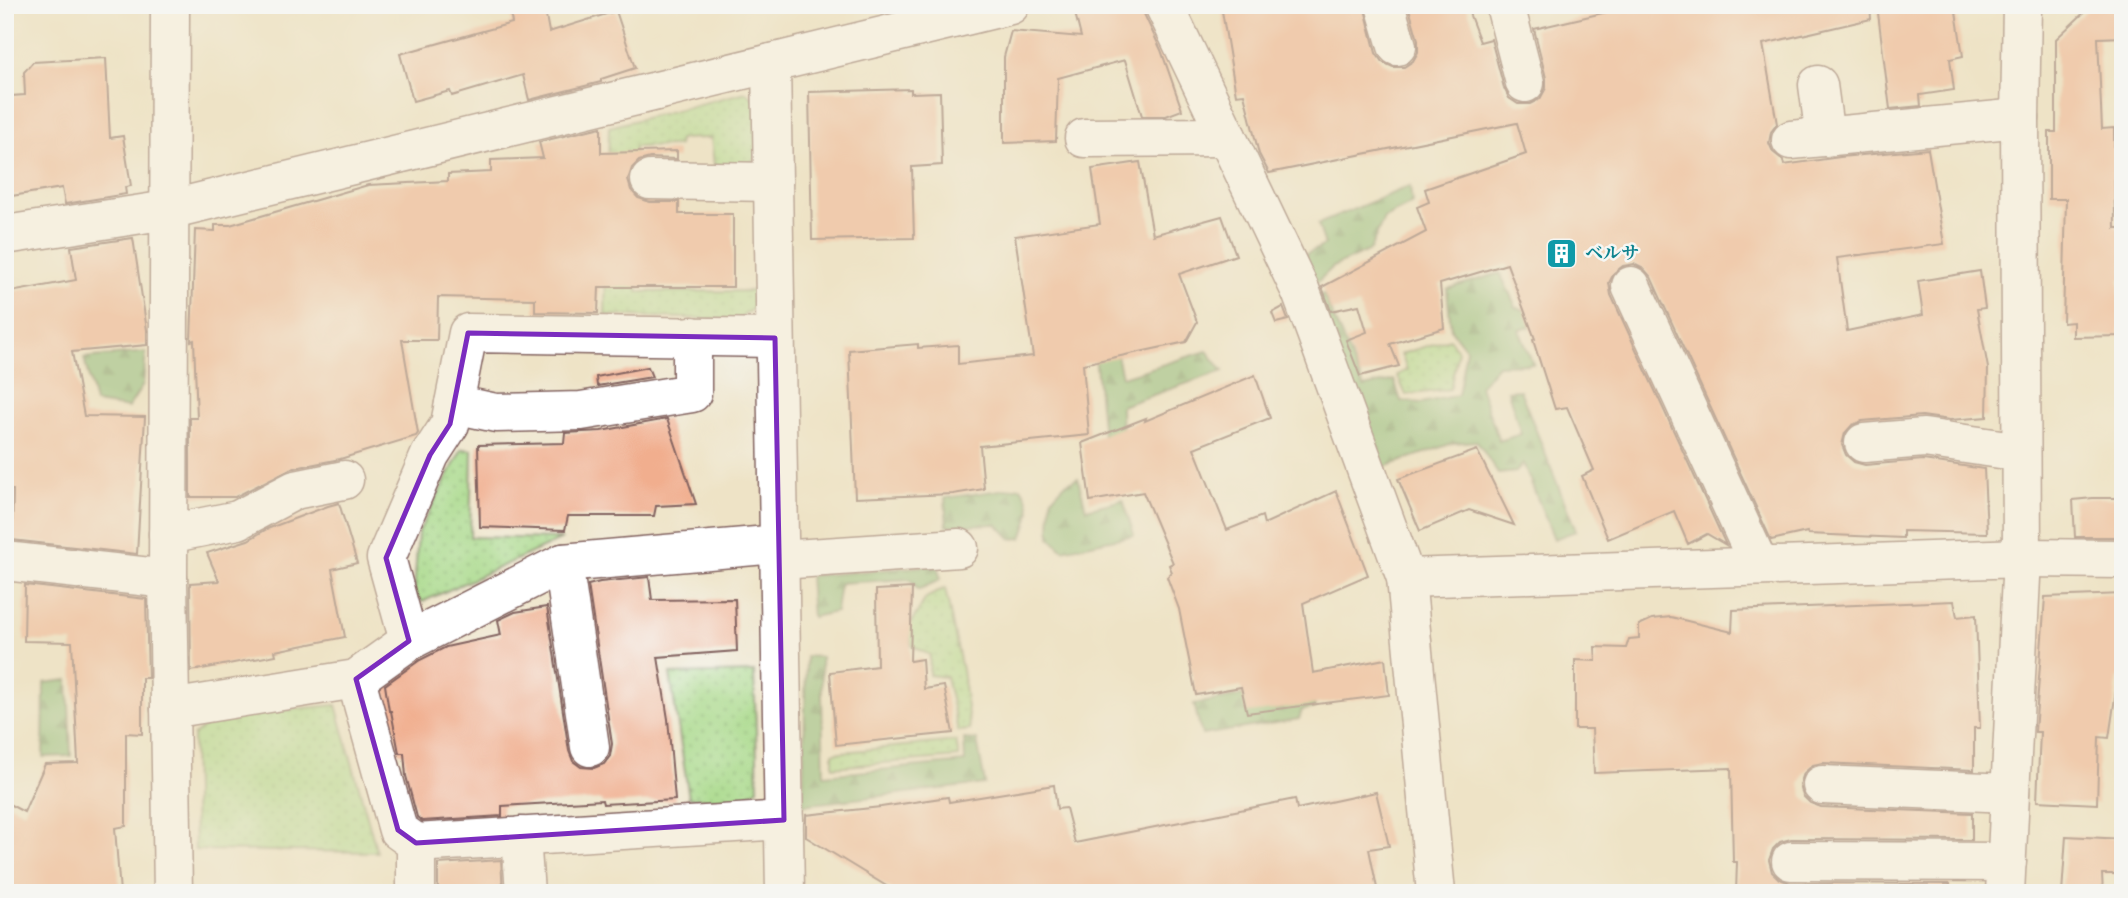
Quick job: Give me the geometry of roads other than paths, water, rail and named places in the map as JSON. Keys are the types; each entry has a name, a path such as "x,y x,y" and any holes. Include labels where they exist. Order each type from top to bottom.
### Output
{"street":[{"path":"170,5 168,579 173,893"},
{"path":"5,235 168,210 1010,5"},
{"path":"1164,5 1301,292 1406,578 1436,893"},
{"path":"1385,5 1397,46"},
{"path":"1505,5 1525,83"},
{"path":"1791,861 2006,877 2022,558 2020,118 2026,8"},
{"path":"771,63 785,893"},
{"path":"1818,85 1808,139 2020,118"},
{"path":"1084,138 1227,137"},
{"path":"650,180 773,182"},
{"path":"1631,286 1759,565"},
{"path":"409,641 386,558 430,455 450,424 468,333 775,338"},
{"path":"454,404 496,413 581,411 692,393 692,336"},
{"path":"1864,443 1924,438 2021,452"},
{"path":"169,534 238,520 295,490 344,480"},
{"path":"170,709 356,679 409,641 563,562 779,552 959,548"},
{"path":"1406,578 2022,558 2123,559"},
{"path":"5,561 168,579"},
{"path":"563,562 590,747"},
{"path":"356,679 398,830 416,843 783,820"},
{"path":"1822,785 2010,793"},
{"path":"520,836 526,893"},
{"path":"416,843 416,893"}],"place":[{"name":"ベルサ","path":"1562,253"}]}
